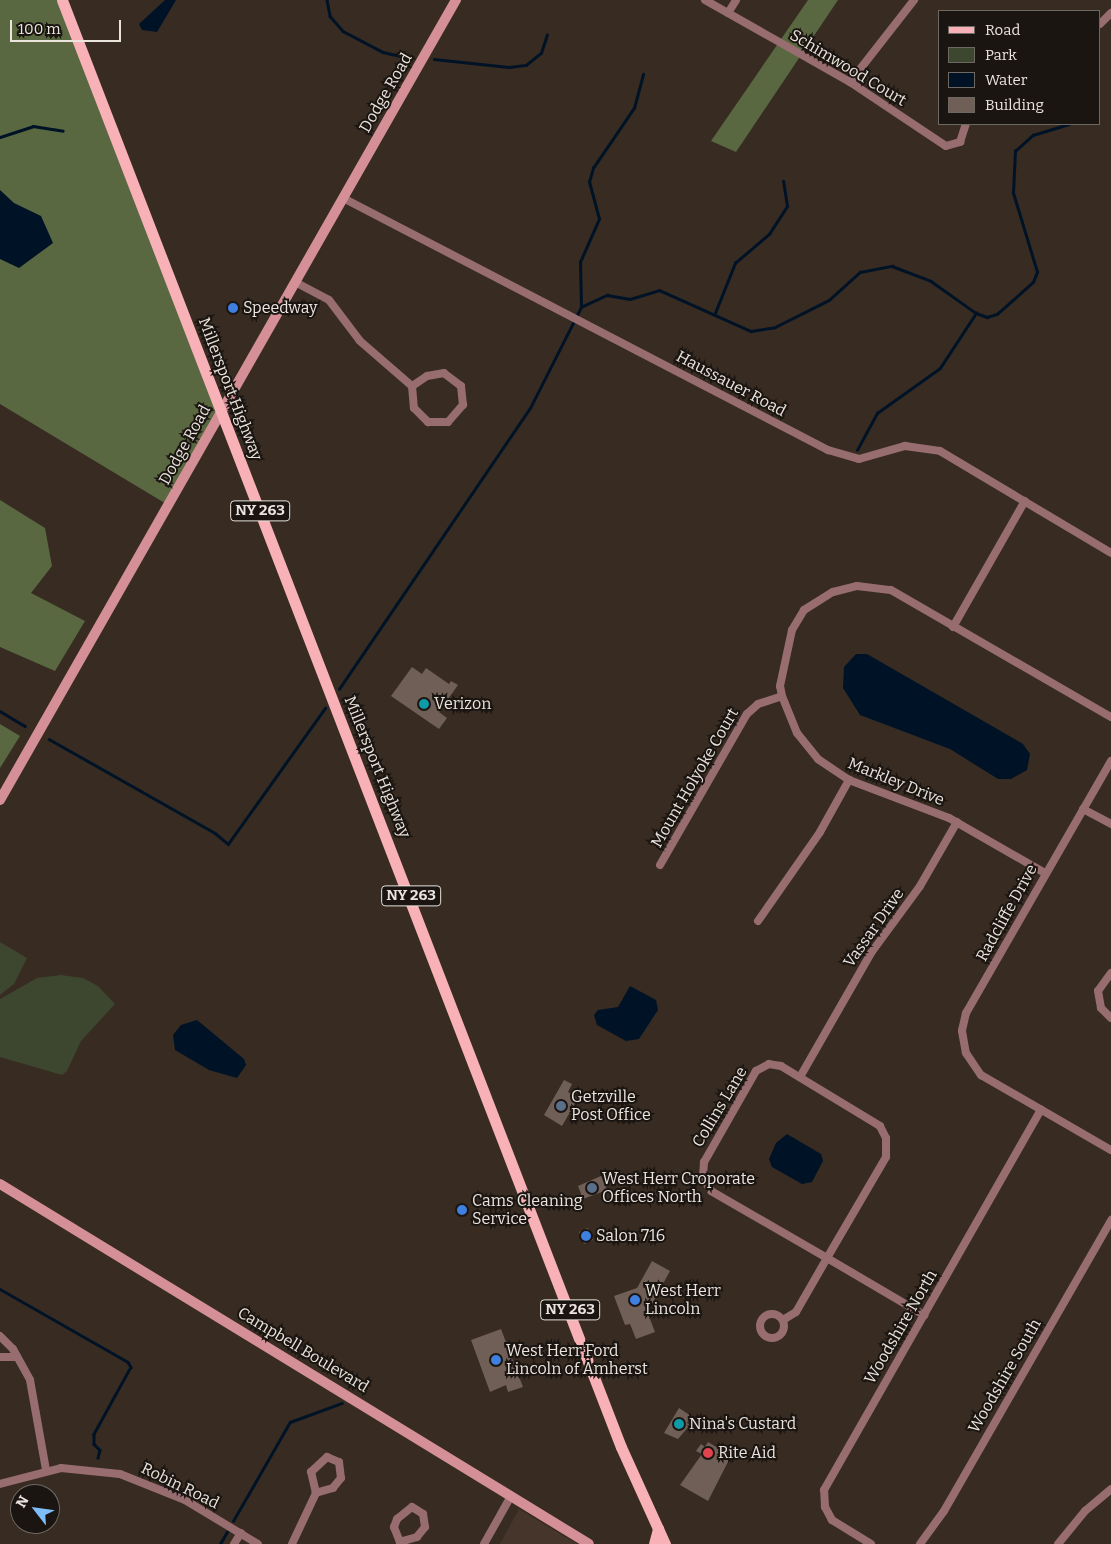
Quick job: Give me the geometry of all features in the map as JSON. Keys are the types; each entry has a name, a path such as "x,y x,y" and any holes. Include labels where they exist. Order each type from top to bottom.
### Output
{"main road":[{"name":"Millersport Highway","path":"62,0 222,410 621,1447 665,1544"},
{"path":"654,1544 658,1529"}],"street":[{"name":"Dodge Road","path":"0,800 456,0"},
{"name":"Schimwood Court","path":"705,0 850,82 946,146 960,142 966,125"},
{"path":"728,13 736,0"},
{"path":"850,82 914,0"},
{"path":"1101,23 1111,13"},
{"name":"Haussauer Road","path":"343,198 828,450 859,459 905,446 922,446 940,451 1111,553"},
{"path":"295,282 330,300 360,341 412,386 414,408 428,422 448,422 463,405 461,386 444,373 427,376 412,386"},
{"path":"1025,501 953,627 1111,717"},
{"name":"Markley Drive","path":"953,627 891,590 857,586 832,592 804,610 792,630 780,686 791,722 807,747 849,780 926,807 957,822 1045,873"},
{"name":"Mount Holyoke Court","path":"660,865 747,714 758,704 782,696"},
{"name":"Radcliffe Drive","path":"1111,761 1045,873 964,1022 966,1053 975,1068 989,1080 1111,1150"},
{"path":"758,921 820,832 849,780"},
{"path":"1083,809 1111,824"},
{"name":"Vassar Drive","path":"800,1077 871,953 920,886 957,822"},
{"path":"1111,972 1098,991 1101,1008 1111,1018"},
{"name":"Collins Lane","path":"827,1258 886,1157 886,1138 880,1126 781,1066 769,1064 756,1071 704,1162 703,1178 711,1191 827,1258 924,1314"},
{"name":"Woodshire North","path":"871,1544 832,1520 825,1507 824,1490 1041,1110"},
{"name":"Campbell Boulevard","path":"0,1184 589,1544"},
{"name":"Woodshire South","path":"920,1544 944,1511 1111,1220"},
{"path":"783,1320 796,1312 827,1258"},
{"path":"0,1336 30,1380 46,1470"},
{"path":"0,1357 16,1357"},
{"path":"292,1544 316,1493 311,1472 322,1459 333,1458 341,1467 341,1478 333,1488 316,1493"},
{"name":"Robin Road","path":"0,1484 46,1470 87,1468 134,1478 185,1500 258,1544"},
{"path":"1058,1544 1085,1511 1111,1489"},
{"path":"484,1544 511,1496"},
{"path":"404,1510 419,1510 425,1527 418,1537 400,1543 394,1527 397,1519 404,1510"},
{"path":"234,1544 241,1533"}],"shaded area":[{"path":"519,1509 577,1544 500,1544"}],"green space":[{"path":"0,0 62,0 222,410 168,505 0,404"},
{"path":"808,0 838,0 736,152 711,141"},
{"path":"0,500 45,528 52,566 31,593 85,621 55,671 0,647"},
{"path":"0,724 20,736 0,768"},
{"path":"0,942 27,958 14,984 0,995"},
{"path":"61,975 83,978 98,986 115,1004 81,1041 67,1071 62,1075 0,1057 0,999 37,978"}],"water":[{"path":"165,0 176,0 157,32 142,30 139,24"},
{"path":"0,190 14,203 41,216 53,243 19,268 0,259"},
{"path":"856,654 867,654 1023,744 1030,754 1027,770 1011,779 998,779 950,749 860,715 843,688 844,667"},
{"path":"630,986 656,1000 658,1010 639,1039 626,1041 597,1025 594,1015 598,1010 618,1007"},
{"path":"197,1020 244,1059 246,1065 237,1078 209,1070 175,1050 173,1035 181,1025"},
{"path":"787,1134 821,1154 823,1161 812,1182 802,1184 772,1167 769,1159 776,1143"}],"building":[{"name":"Verizon","path":"412,667 422,674 426,668 449,684 451,681 458,685 439,712 447,718 439,729 391,696"},
{"name":"Getzville Post Office","path":"564,1080 572,1084 568,1092 578,1098 562,1126 544,1115"},
{"name":"West Herr Croporate Offices North","path":"601,1176 607,1190 583,1199 578,1186"},
{"name":"Salon 716","path":"588,1228 593,1240 584,1244 579,1232"},
{"name":"West Herr Lincoln","path":"652,1261 670,1271 652,1304 645,1306 655,1332 636,1339 630,1324 625,1325 614,1296 637,1288"},
{"name":"West Herr Ford Lincoln of Amherst","path":"501,1329 523,1387 508,1392 506,1385 490,1392 471,1340"},
{"name":"Nina's Custard","path":"679,1408 691,1416 687,1423 690,1425 678,1439 664,1433"},
{"name":"Rite Aid","path":"708,1442 731,1456 708,1501 680,1485 702,1454 696,1451 701,1444 705,1447"}],"waterway":[{"path":"327,0 330,16 343,31 383,52 410,58"},
{"path":"434,59 509,67 526,65 541,53 547,35"},
{"path":"581,307 580,262 599,219 589,182 593,168 634,108 643,74"},
{"path":"339,689 530,408 581,307 607,295 630,299 659,290 751,331 775,327 829,300 860,272 892,266 931,281 976,313 987,317 997,314 1033,282 1037,272 1013,193 1015,151 1033,135 1066,125"},
{"path":"0,137 33,126 63,131"},
{"path":"715,313 735,263 769,234 787,206 783,181"},
{"path":"857,450 877,413 940,368 976,313"},
{"path":"49,739 215,833 228,844 325,708"},
{"path":"0,711 25,726"},
{"path":"0,1289 128,1362 131,1367 94,1434 94,1444 100,1450 98,1458"},
{"path":"233,1521 290,1422 342,1403"},
{"path":"220,1544 227,1532"}],"place":[{"name":"Speedway","path":"233,308"},
{"name":"Verizon","path":"424,704"},
{"name":"Getzville Post Office","path":"561,1106"},
{"name":"West Herr Croporate Offices North","path":"592,1188"},
{"name":"Cams Cleaning Service","path":"462,1210"},
{"name":"Salon 716","path":"586,1236"},
{"name":"West Herr Lincoln","path":"635,1300"},
{"name":"West Herr Ford Lincoln of Amherst","path":"496,1360"},
{"name":"Nina's Custard","path":"679,1424"},
{"name":"Rite Aid","path":"708,1453"}]}
